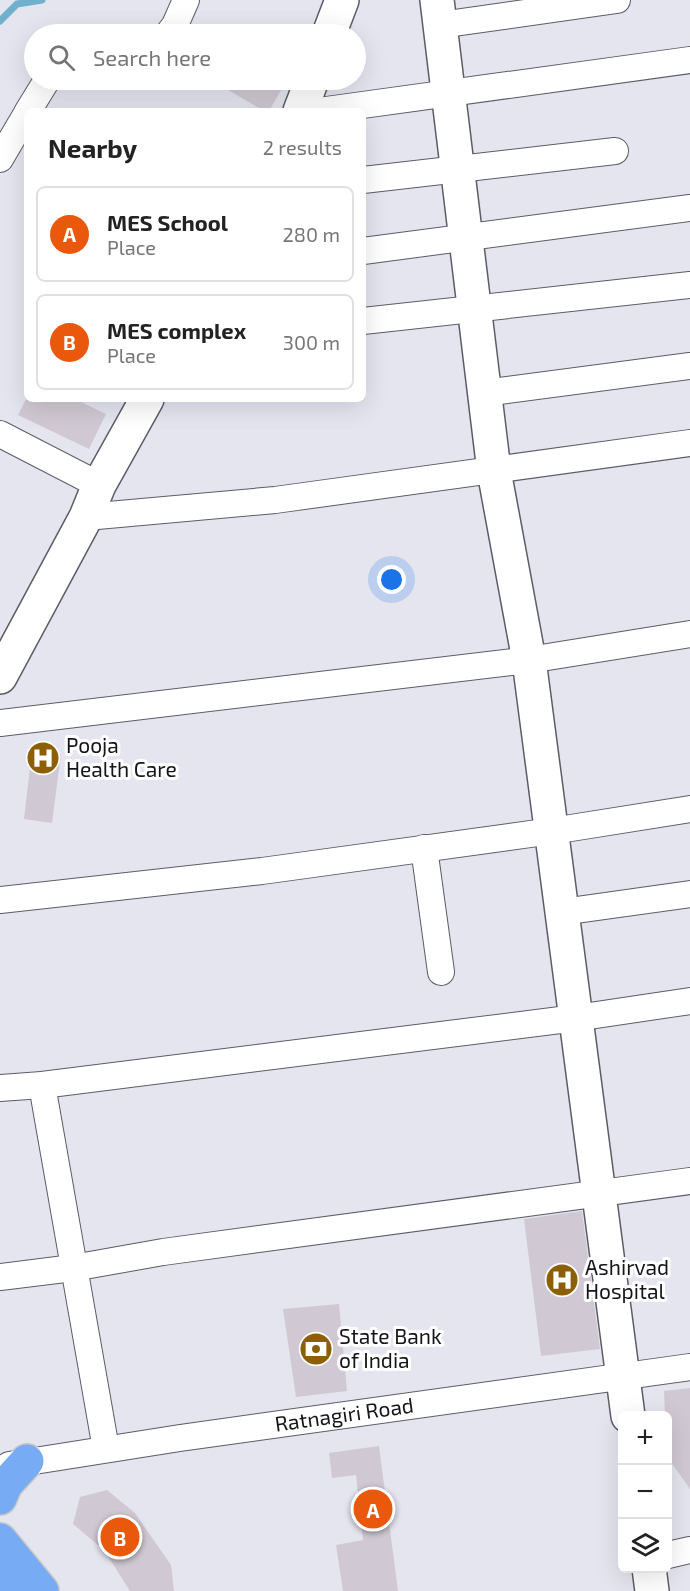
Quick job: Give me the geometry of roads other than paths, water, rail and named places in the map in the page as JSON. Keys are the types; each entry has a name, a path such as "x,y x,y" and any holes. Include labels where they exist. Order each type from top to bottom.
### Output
{"highway":[{"path":"0,1498 13,1464"},
{"path":"2,1536 42,1591"},
{"path":"0,1581 8,1591"}],"street":[{"path":"175,24 186,0"},
{"path":"617,0 438,12 494,471 529,660 627,1411"},
{"path":"340,108 690,60"},
{"path":"30,108 41,90"},
{"path":"301,108 308,90"},
{"path":"0,159 24,119"},
{"path":"366,180 615,151"},
{"path":"366,251 690,208"},
{"path":"366,321 690,285"},
{"path":"484,393 690,366"},
{"path":"0,677 86,517 99,485 145,402"},
{"path":"0,434 99,485"},
{"path":"86,517 275,500 690,444"},
{"path":"0,723 529,660 690,634"},
{"path":"0,900 262,871 552,831 690,809"},
{"path":"424,848 441,972"},
{"path":"562,912 690,894"},
{"path":"0,1088 42,1085 576,1018 690,1001"},
{"path":"42,1085 106,1449"},
{"path":"0,1277 73,1268 163,1252 690,1181"},
{"name":"Ratnagiri Road","path":"13,1464 690,1366"},
{"path":"672,1553 690,1550"},
{"path":"650,1573 652,1591"}],"waterway":[{"path":"0,21 17,4 42,0"}],"place":[{"name":"Pooja Health Care","path":"43,758"},
{"name":"Ashirvad Hospital","path":"562,1280"},
{"name":"State Bank of India","path":"316,1349"},
{"name":"MES School","path":"373,1509"},
{"name":"MES complex","path":"120,1537"}]}
